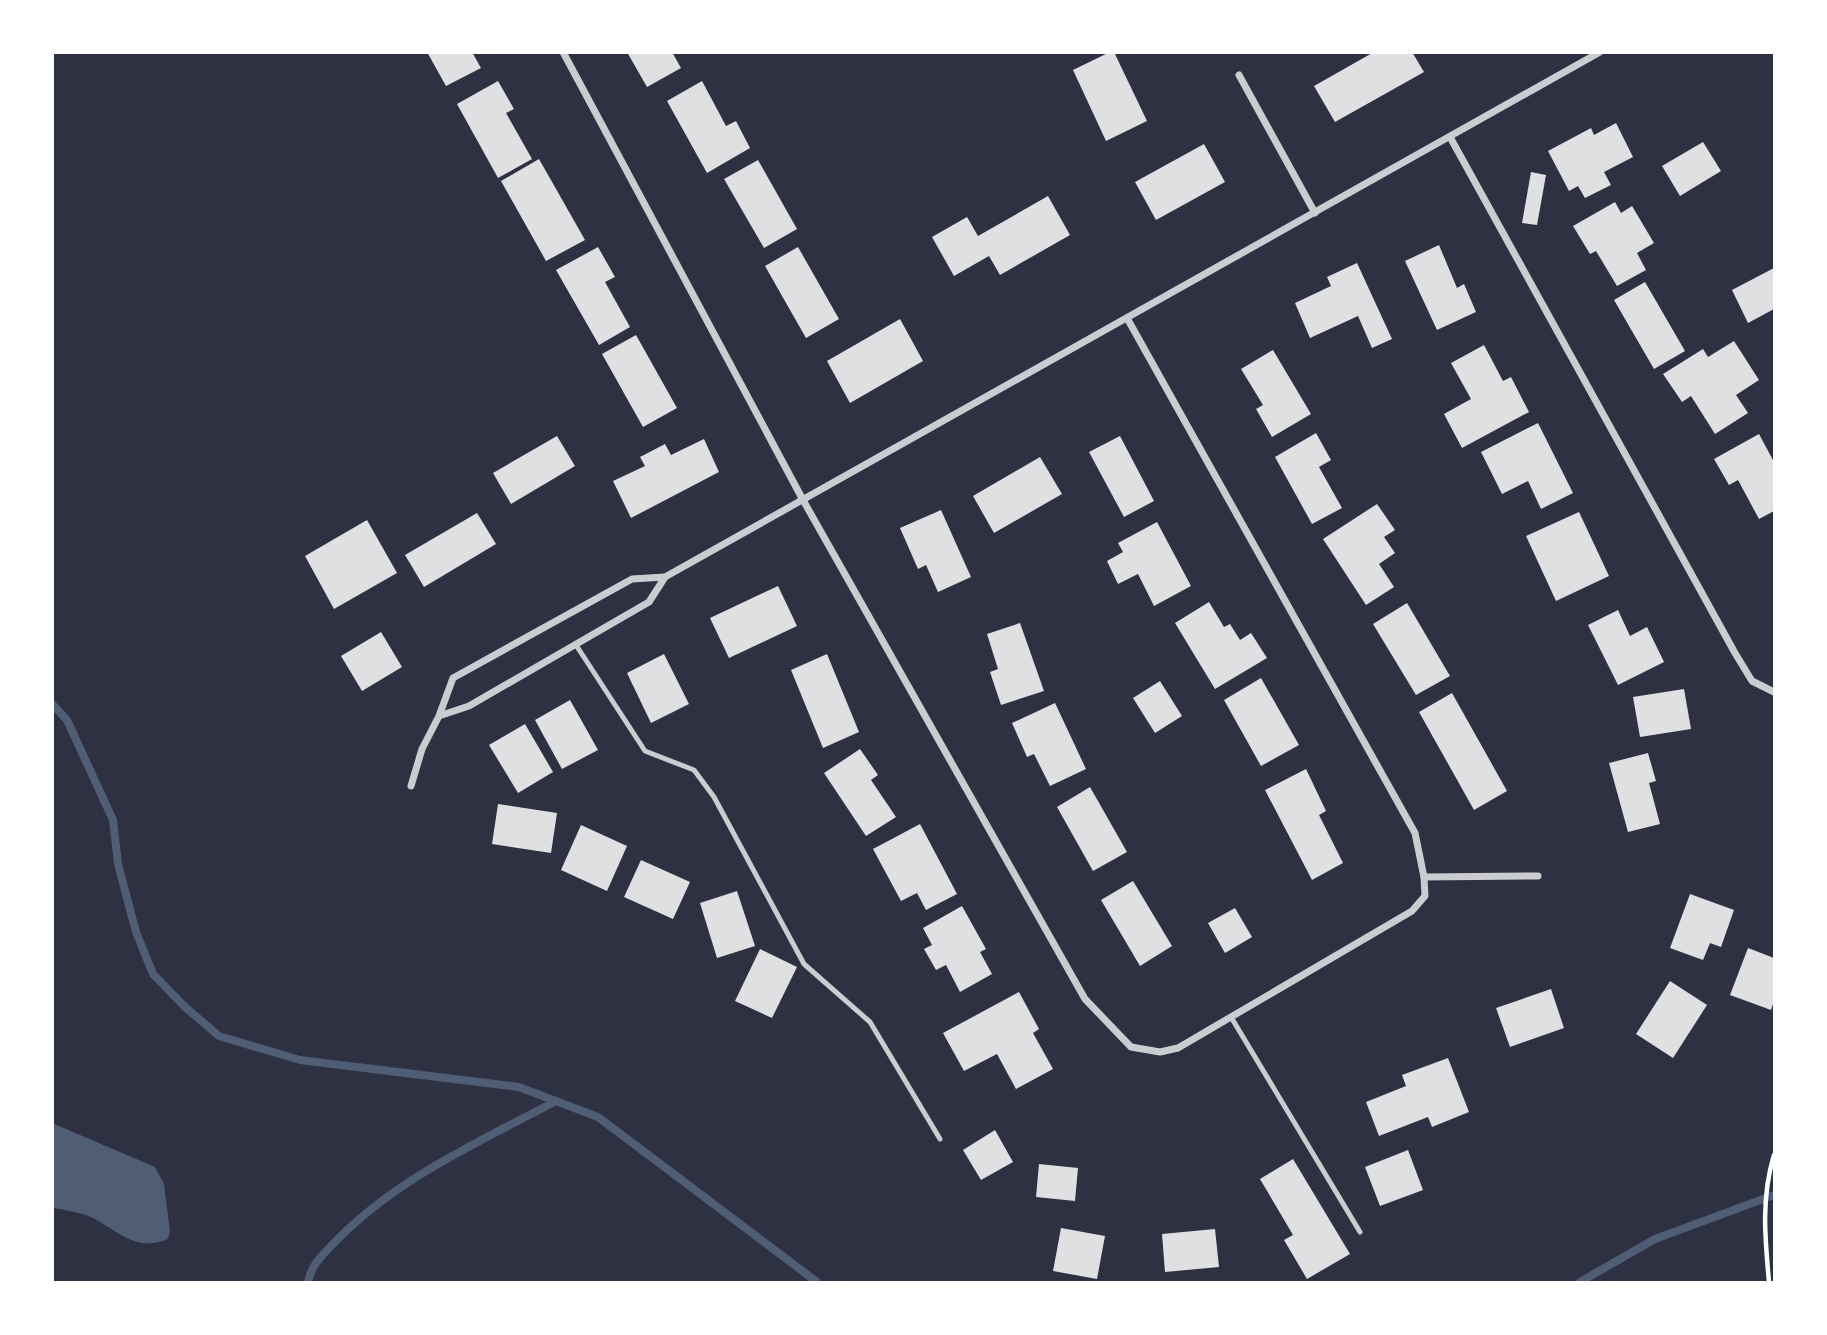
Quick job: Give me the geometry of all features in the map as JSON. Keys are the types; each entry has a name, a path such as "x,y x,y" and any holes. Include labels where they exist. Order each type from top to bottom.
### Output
{"street":[{"path":"563,52 803,500 1085,999 1131,1047 1160,1052 1178,1048 1412,911 1425,896 1415,833 1127,318"},
{"path":"411,786 422,749 439,716 453,678 632,579 665,577 1600,52"},
{"path":"1239,75 1315,212"},
{"path":"1450,137 1735,653 1752,681 1774,692"},
{"path":"439,716 468,706 649,602 665,577"},
{"path":"1424,877 1538,876"}],"lane":[{"path":"576,645 645,751 694,770 714,797 804,964 870,1022 940,1139"},
{"path":"1231,1017 1360,1232"}],"path":[{"path":"1769,1283 1764,1217 1766,1185 1774,1155"}],"water":[{"path":"52,1123 155,1167 164,1184 170,1231 168,1239 157,1243 136,1242 91,1217 53,1208"}],"building":[{"path":"427,52 472,52 481,68 446,86"},
{"path":"627,52 672,52 681,68 647,87"},
{"path":"1114,52 1147,121 1106,141 1073,70"},
{"path":"1374,52 1412,52 1424,72 1335,122 1314,86"},
{"path":"498,81 514,109 506,113 532,159 498,178 457,104"},
{"path":"702,81 726,126 736,121 750,148 707,173 667,101"},
{"path":"1616,123 1633,157 1604,172 1611,185 1585,198 1578,186 1569,191 1548,151 1591,128 1594,135"},
{"path":"1703,142 1721,171 1680,196 1662,166"},
{"path":"1204,144 1225,182 1156,220 1135,182"},
{"path":"539,159 585,240 546,261 501,181"},
{"path":"758,160 797,229 764,248 724,179"},
{"path":"1531,172 1546,175 1537,225 1522,223"},
{"path":"1048,196 1070,235 1000,275 989,256 954,276 932,237 967,217 978,236"},
{"path":"1615,202 1621,213 1632,206 1654,243 1637,253 1646,270 1617,286 1596,251 1590,254 1573,226"},
{"path":"1439,245 1457,288 1464,284 1476,312 1437,330 1405,261"},
{"path":"598,247 615,277 605,282 630,327 599,345 556,270"},
{"path":"798,247 839,319 806,338 765,266"},
{"path":"1357,263 1392,339 1372,348 1358,316 1310,338 1295,303 1331,286 1327,277"},
{"path":"1774,268 1774,309 1748,323 1732,290"},
{"path":"1645,282 1685,351 1654,369 1614,300"},
{"path":"900,319 923,361 850,403 827,361"},
{"path":"636,335 677,408 643,427 602,354"},
{"path":"1734,341 1759,380 1736,395 1748,413 1715,434 1691,396 1682,402 1663,374 1703,349 1708,357"},
{"path":"1484,345 1503,381 1511,377 1529,412 1462,448 1444,414 1471,399 1451,363"},
{"path":"1273,350 1311,414 1272,437 1256,409 1263,405 1241,369"},
{"path":"1538,423 1573,493 1541,509 1528,481 1502,494 1481,452"},
{"path":"1316,433 1331,460 1319,467 1342,508 1312,524 1275,457"},
{"path":"1759,434 1774,462 1774,511 1759,519 1738,480 1729,485 1714,459"},
{"path":"557,436 575,466 511,504 493,473"},
{"path":"1120,436 1154,501 1124,517 1089,452"},
{"path":"704,439 719,472 631,518 613,481 645,466 640,457 665,444 671,455"},
{"path":"1040,457 1062,494 994,533 973,496"},
{"path":"1377,504 1395,530 1384,537 1395,553 1379,564 1394,587 1366,605 1323,539"},
{"path":"941,510 971,577 938,592 926,565 918,569 900,528"},
{"path":"1579,512 1609,576 1556,601 1526,536"},
{"path":"477,513 496,544 424,587 405,555"},
{"path":"367,520 397,573 334,609 305,556"},
{"path":"1157,522 1191,586 1154,606 1138,574 1118,584 1107,561 1123,552 1118,543"},
{"path":"778,586 797,626 729,658 710,618"},
{"path":"1209,602 1224,627 1230,624 1240,640 1251,633 1267,658 1215,689 1175,623"},
{"path":"1407,603 1450,676 1416,695 1373,624"},
{"path":"1618,610 1630,636 1647,627 1664,662 1618,685 1588,625"},
{"path":"1020,623 1044,691 1001,705 990,672 998,669 987,634"},
{"path":"381,632 402,667 362,691 341,656"},
{"path":"664,654 689,704 651,723 627,673"},
{"path":"827,654 859,732 823,748 791,670"},
{"path":"1261,678 1299,745 1261,766 1224,700"},
{"path":"1160,681 1182,716 1155,733 1133,698"},
{"path":"1684,689 1691,729 1640,737 1633,697"},
{"path":"1452,693 1507,791 1474,810 1419,712"},
{"path":"570,700 598,750 562,769 535,720"},
{"path":"1055,703 1086,769 1050,786 1034,754 1027,757 1012,723"},
{"path":"525,724 553,772 518,793 489,745"},
{"path":"860,749 878,775 871,780 896,817 866,836 824,773"},
{"path":"1648,753 1656,781 1649,783 1660,824 1628,832 1609,763"},
{"path":"1306,769 1326,811 1319,815 1343,863 1312,880 1265,790"},
{"path":"1090,787 1127,852 1093,871 1057,807"},
{"path":"498,804 557,813 551,853 492,844"},
{"path":"920,824 957,894 926,910 917,893 901,901 873,849"},
{"path":"581,825 627,846 607,891 561,870"},
{"path":"641,860 690,882 673,919 624,897"},
{"path":"1133,881 1172,946 1140,966 1101,900"},
{"path":"737,891 755,946 717,958 700,903"},
{"path":"1690,894 1734,910 1721,947 1710,943 1703,960 1670,948"},
{"path":"962,906 986,949 980,952 992,974 960,992 946,965 936,970 924,949 932,945 923,928"},
{"path":"1235,908 1252,937 1225,953 1208,923"},
{"path":"1748,948 1774,958 1774,1001 1771,1010 1730,995"},
{"path":"760,949 797,967 772,1018 735,1001"},
{"path":"1670,981 1707,1005 1673,1058 1636,1034"},
{"path":"1551,989 1564,1028 1510,1047 1496,1008"},
{"path":"1019,992 1039,1029 1033,1033 1053,1069 1016,1089 997,1054 964,1071 943,1033"},
{"path":"1448,1058 1469,1112 1432,1127 1428,1117 1379,1136 1366,1102 1406,1086 1402,1075"},
{"path":"995,1130 1013,1162 981,1180 963,1150"},
{"path":"1408,1150 1423,1190 1380,1206 1365,1167"},
{"path":"1293,1159 1350,1254 1307,1279 1284,1240 1293,1235 1260,1179"},
{"path":"1039,1164 1078,1168 1075,1201 1036,1197"},
{"path":"1061,1228 1105,1236 1097,1279 1053,1271"},
{"path":"1215,1229 1219,1267 1165,1272 1162,1234"}],"waterway":[{"path":"52,704 67,720 113,820 118,864 136,932 153,974 185,1007 219,1036 300,1060 519,1087 598,1117 817,1282"},
{"path":"308,1282 315,1265 325,1252 358,1220 384,1200 439,1163 556,1101"},
{"path":"1580,1282 1655,1239 1774,1195"}]}
